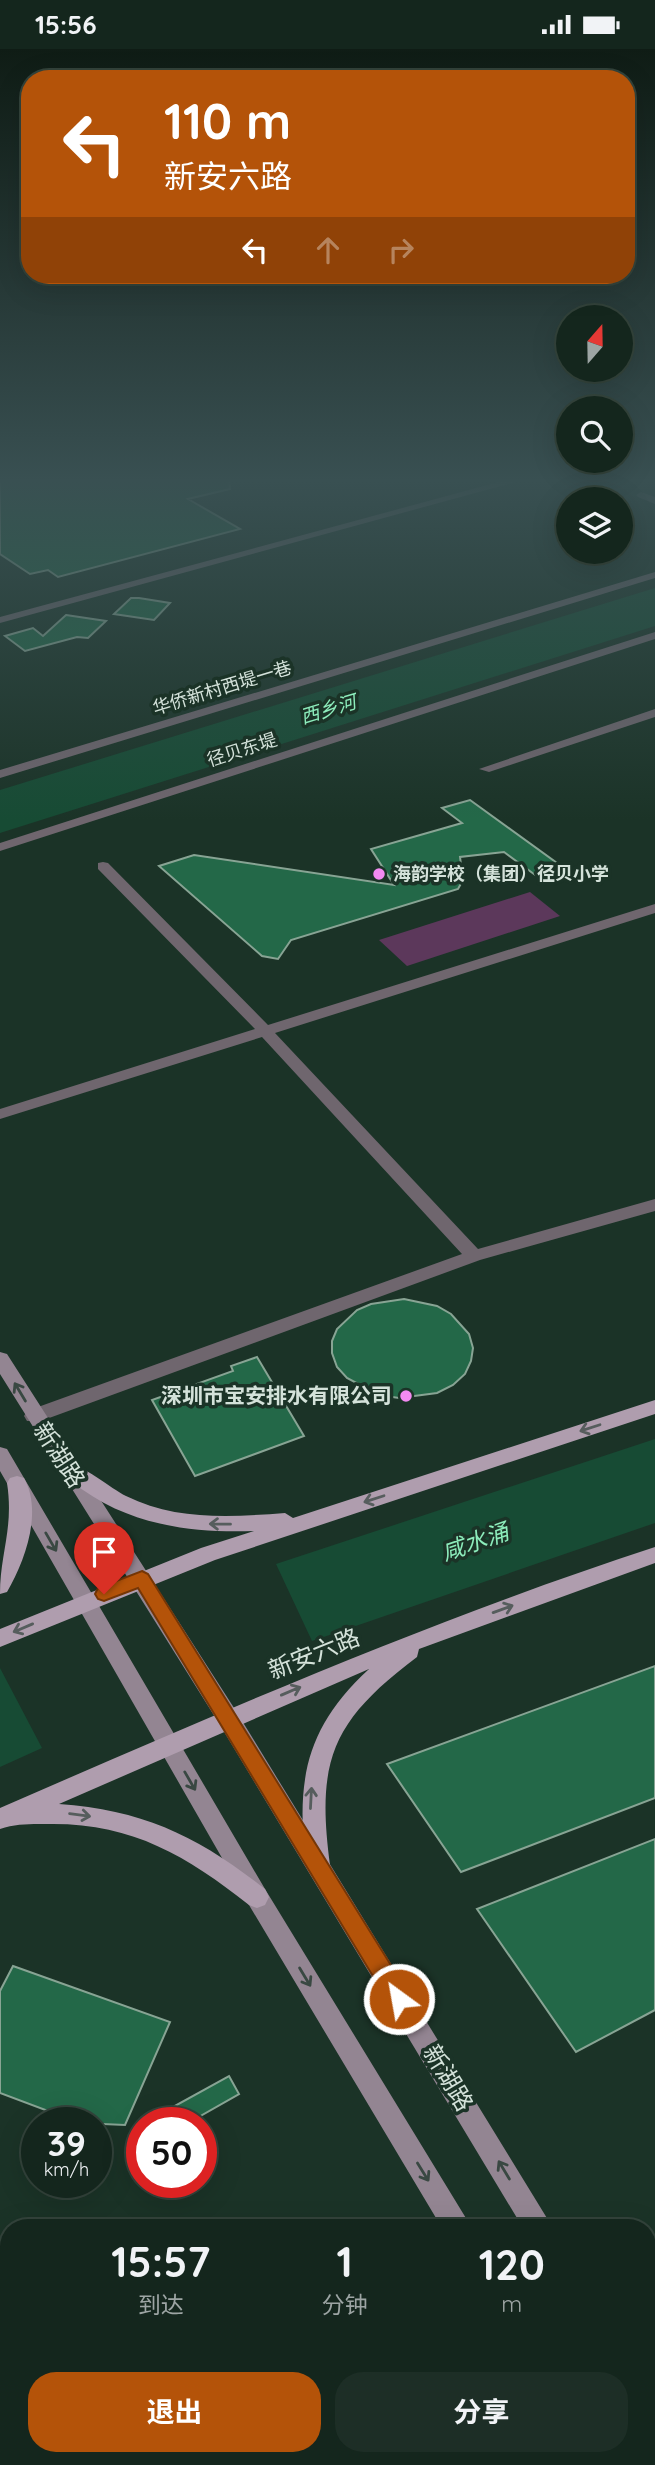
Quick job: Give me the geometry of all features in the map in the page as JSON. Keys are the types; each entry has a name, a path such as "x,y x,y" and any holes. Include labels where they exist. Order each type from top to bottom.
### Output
{"main road":[{"name":"新湖路","path":"0,1359 68,1469 142,1579 534,2219"},
{"path":"0,1638 142,1579 313,1519 655,1407"},
{"path":"0,1454 257,1897 452,2219"},
{"path":"68,1469 121,1505 165,1520 224,1524 313,1519"},
{"path":"0,1586 16,1555 21,1532 22,1510 17,1483"},
{"name":"新安六路","path":"6,1816 168,1743 437,1632 655,1555"},
{"path":"318,1865 310,1822 311,1792 315,1765 325,1741 337,1719 357,1694 387,1666 437,1632"},
{"path":"6,1816 64,1812 146,1828 185,1844 257,1897"}],"street":[{"path":"0,620 98,594"},
{"name":"华侨新村西堤一巷","path":"0,774 593,594"},
{"name":"径贝东堤","path":"0,847 655,635"},
{"path":"485,769 655,713"},
{"path":"103,866 266,1032 474,1256"},
{"path":"0,1114 655,908"},
{"path":"34,1416 474,1256 655,1205"}],"shaded area":[{"path":"530,892 560,916 407,966 379,940"}],"water":[{"name":"西乡河","path":"636,594 655,594 655,626 0,833 0,790"},
{"name":"咸水涌","path":"655,1439 655,1523 312,1641 276,1564"},
{"path":"0,1668 42,1748 0,1767"}],"building":[{"path":"131,598 170,603 154,620 114,614"},
{"path":"66,615 106,621 88,638 77,637 25,651 5,636 33,628 43,636"},
{"path":"470,800 568,871 542,880 504,852 460,857 463,880 458,889 291,940 278,959 262,956 159,866 194,855 394,885 371,849 462,823 442,808"},
{"path":"404,1299 437,1306 451,1314 469,1334 473,1348 465,1374 453,1385 437,1393 399,1398 379,1395 347,1378 337,1367 332,1353 332,1341 337,1329 357,1310 371,1304"},
{"path":"257,1357 304,1436 195,1476 152,1400 233,1371 231,1366"},
{"path":"655,1666 655,1798 461,1872 387,1764"},
{"path":"655,1839 655,2010 576,2052 477,1909"},
{"path":"13,1966 170,2022 133,2107 126,2107 125,2125 112,2124 112,2107 37,2107 0,2093 0,1991"},
{"path":"229,2076 239,2094 216,2107 173,2107"}],"place":[{"name":"海韵学校（集团）径贝小学","path":"379,874"},
{"name":"深圳市宝安排水有限公司","path":"406,1396"}],"route":[{"path":"104,1594 142,1579 399,1999"}]}
